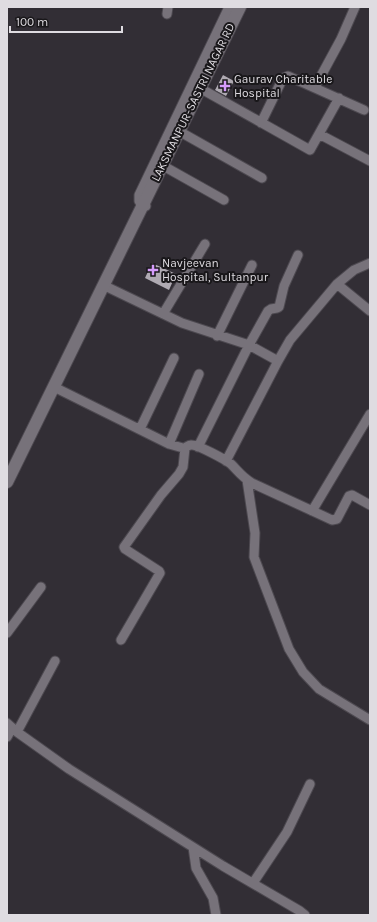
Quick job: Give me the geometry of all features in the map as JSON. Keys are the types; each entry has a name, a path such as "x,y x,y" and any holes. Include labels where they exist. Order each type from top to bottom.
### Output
{"street":[{"path":"229,7 139,195 139,204 144,202 146,206 150,202 245,7"},
{"name":"LAKSMANPUR-SASTRI NAGAR RD","path":"7,482 240,7"},
{"path":"314,87 341,39 355,7"},
{"path":"261,123 283,78 286,76 292,77 364,110"},
{"path":"205,91 308,150 311,148 339,98"},
{"path":"184,134 262,178"},
{"path":"319,134 370,161"},
{"path":"167,168 224,200"},
{"path":"163,314 205,244"},
{"path":"198,447 248,345 268,311 279,307 284,286 298,256"},
{"path":"217,336 252,264"},
{"path":"226,461 290,340 337,284 354,270 370,264"},
{"path":"337,284 370,311"},
{"path":"103,285 182,323 217,336 248,345 278,361"},
{"path":"140,429 174,358"},
{"path":"169,444 199,374"},
{"path":"54,387 169,444 179,448 185,448 192,445 198,447 226,461 247,480 312,511 335,520 337,519 349,496 352,495 370,505"},
{"path":"312,511 370,414"},
{"path":"120,640 160,573 124,547 161,495 180,474 183,467 185,448"},
{"path":"247,480 255,533 254,557 289,649 303,672 319,690 370,720"},
{"path":"7,633 42,586"},
{"path":"7,737 55,661"},
{"path":"12,728 69,769 253,884 300,910 305,915"},
{"path":"253,884 287,832 310,784"},
{"path":"194,847 196,868 213,898 216,915"}],"building":[{"path":"223,75 234,81 226,96 215,90"},
{"path":"152,263 176,274 169,290 145,278"}],"place":[{"name":"Gaurav Charitable Hospital","path":"225,86"},
{"name":"Navjeevan Hospital, Sultanpur","path":"153,270"}]}
